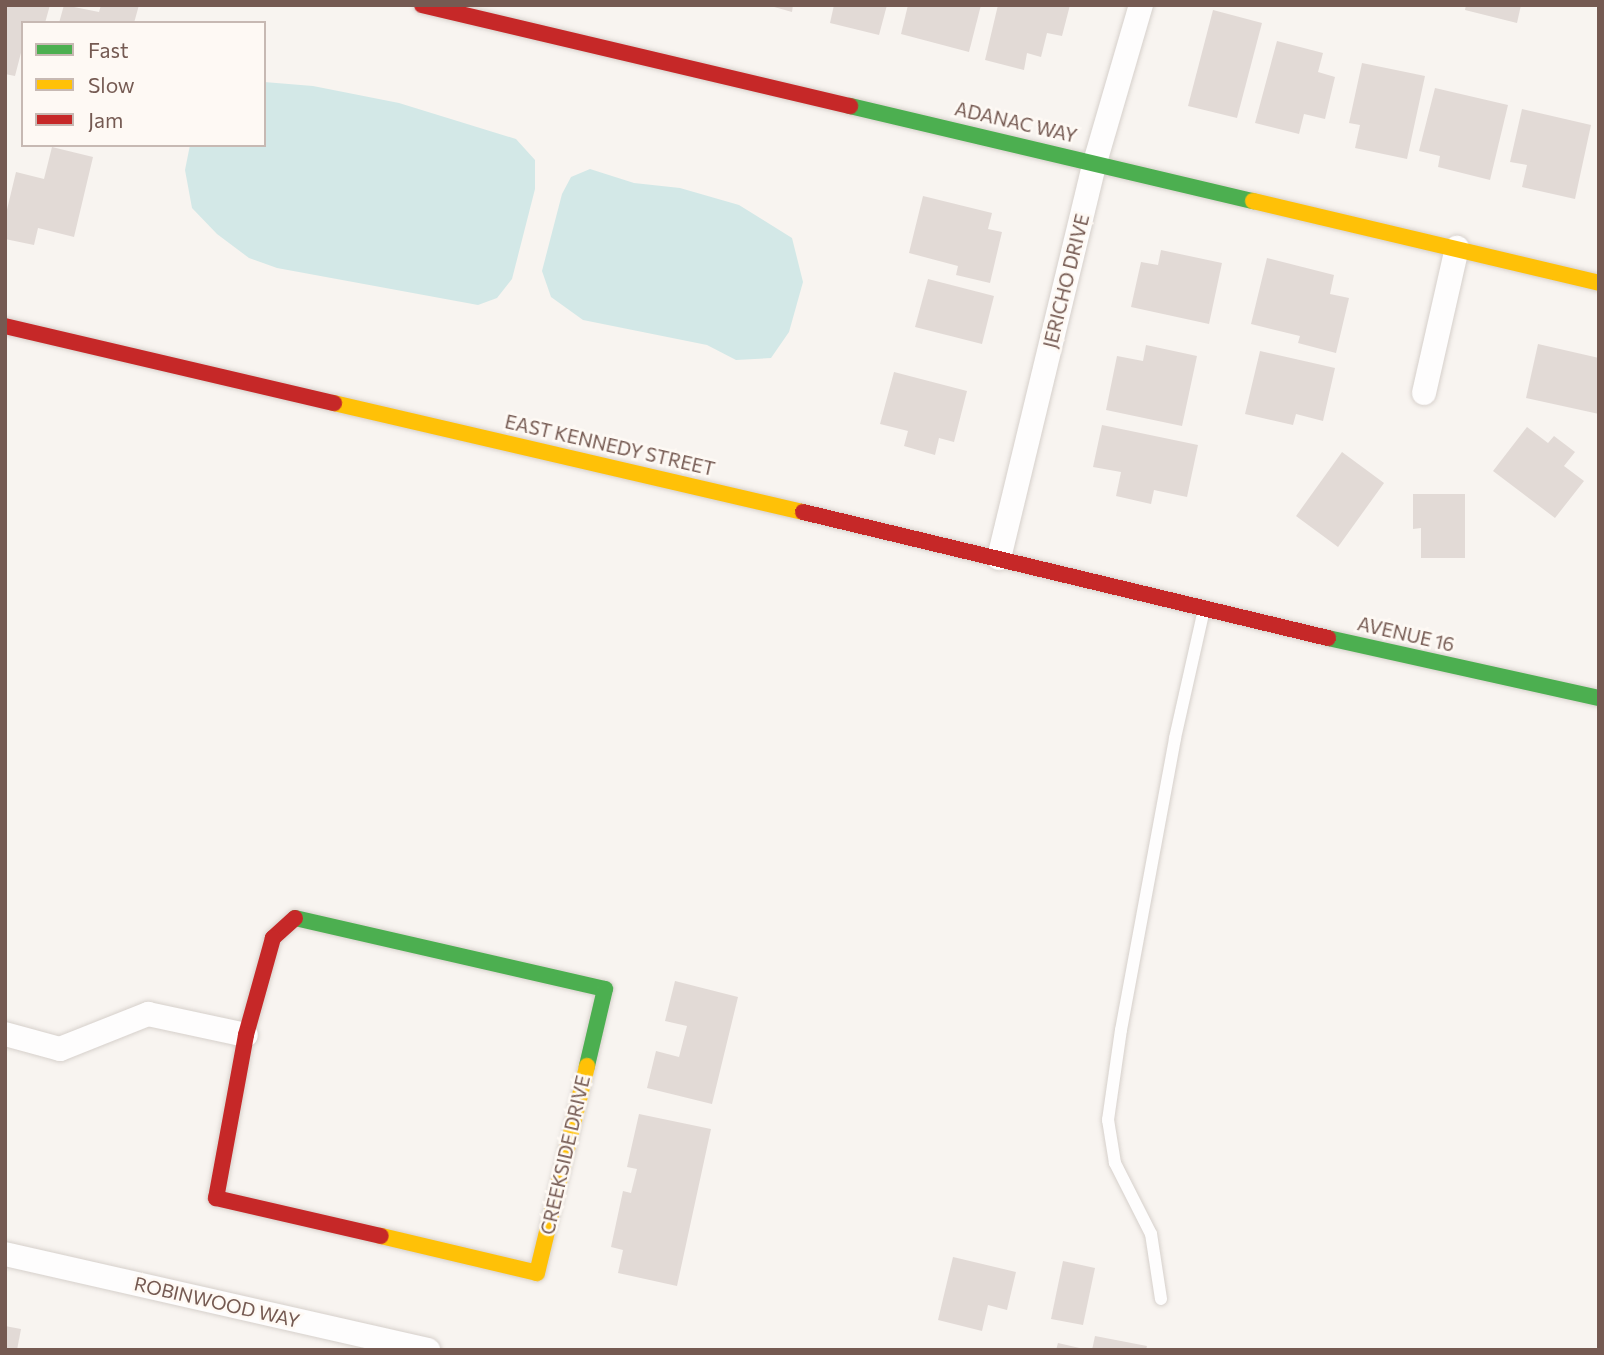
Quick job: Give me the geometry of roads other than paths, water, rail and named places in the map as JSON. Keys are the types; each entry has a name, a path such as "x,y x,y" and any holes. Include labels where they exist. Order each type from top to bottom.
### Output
{"street":[{"name":"ADANAC WAY","path":"422,5 1599,283"},
{"name":"JERICHO DRIVE","path":"999,558 1095,162 1141,5"},
{"path":"1424,393 1457,248"},
{"name":"EAST KENNEDY STREET","path":"5,326 999,558 1203,610"},
{"name":"AVENUE 16","path":"1203,610 1599,698"},
{"name":"CREEKSIDE DRIVE","path":"295,918 605,989 537,1273 216,1198 246,1035 273,938 295,918"},
{"path":"5,1034 60,1049 148,1014 246,1035"},
{"name":"ROBINWOOD WAY","path":"5,1254 428,1350"}],"lane":[{"path":"1161,1299 1151,1234 1115,1163 1108,1120 1133,964 1175,738 1203,610"}]}
